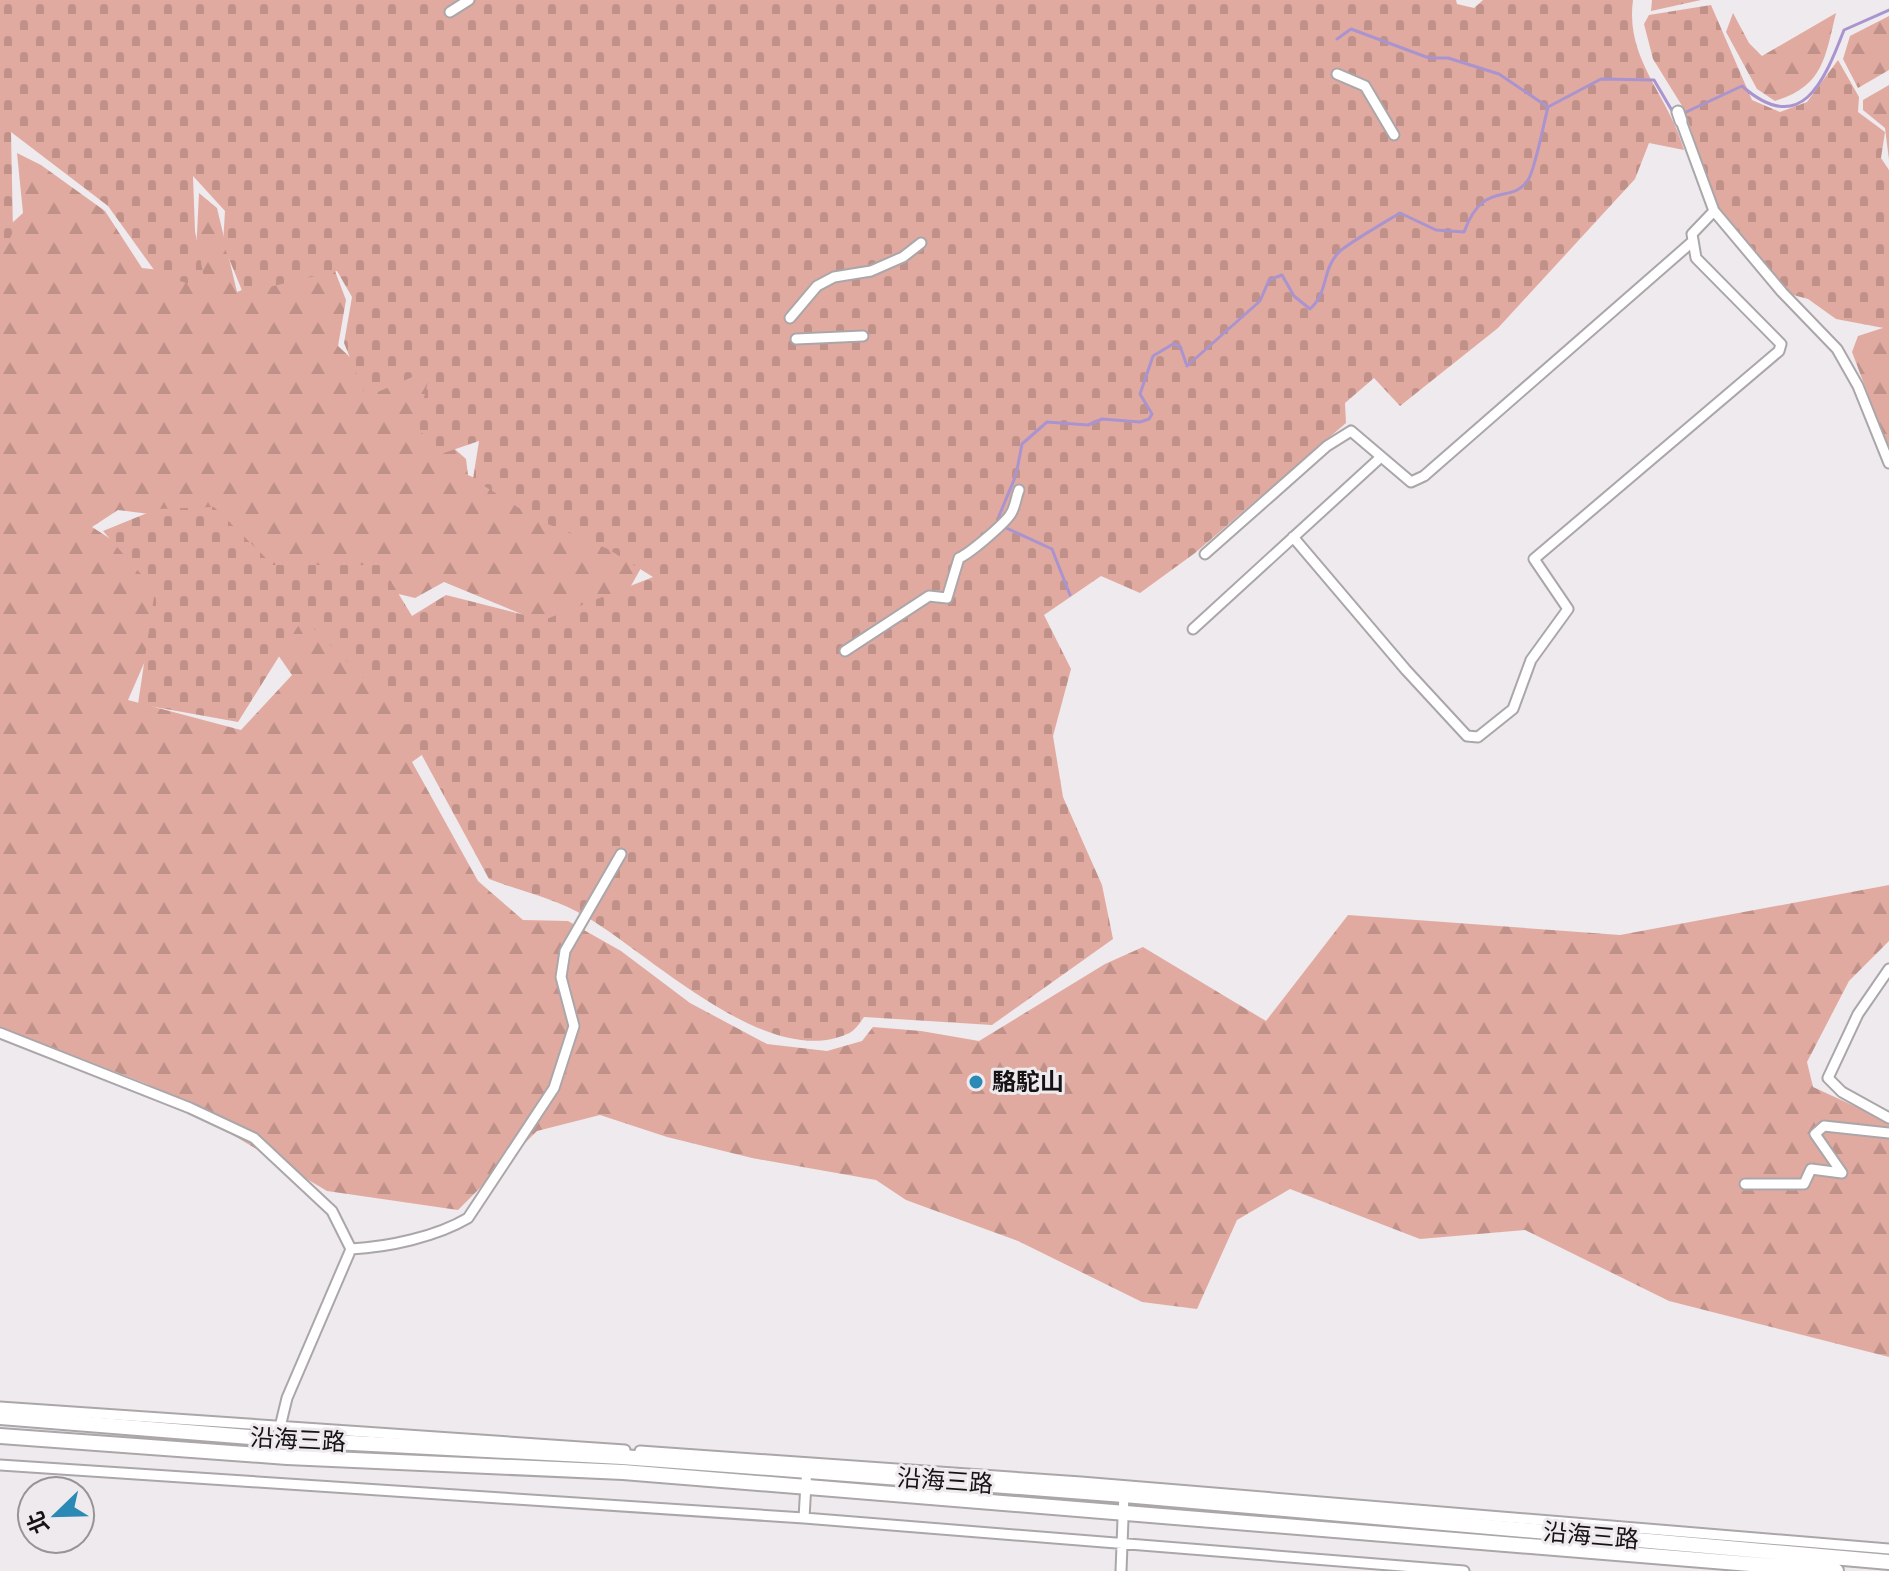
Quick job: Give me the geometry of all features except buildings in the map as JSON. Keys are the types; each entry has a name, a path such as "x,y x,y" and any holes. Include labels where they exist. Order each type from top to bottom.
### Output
{"main road":[{"name":"沿海三路","path":"0,1417 622,1457 1889,1562"},
{"name":"沿海三路","path":"0,1436 273,1456 623,1472 807,1473"},
{"name":"沿海三路","path":"1574,1535 1836,1571"}],"street":[{"path":"450,12 469,0"},
{"path":"1337,74 1365,86 1394,135"},
{"path":"1680,116 1714,211 1782,292 1837,349 1858,386 1889,463"},
{"path":"1293,537 1406,670 1467,736 1478,737 1513,709 1531,660 1568,609 1534,559 1779,351 1781,344 1696,258 1692,234 1714,211"},
{"path":"1205,554 1327,446 1351,431 1411,482 1424,476 1692,242"},
{"path":"790,318 817,286 834,277 871,271 903,257 921,243"},
{"path":"796,339 863,336"},
{"path":"1193,629 1381,457"},
{"path":"845,651 929,596 947,598 959,558 969,554 977,542 1011,515 1019,490"},
{"path":"351,1249 371,1248 452,1227 468,1218 554,1088 574,1026 561,977 565,951 621,854"},
{"path":"1889,969 1858,1014 1828,1078 1842,1092 1889,1118"},
{"path":"0,1033 190,1108 254,1138 332,1211 351,1249 277,1433 273,1456"},
{"path":"1745,1184 1804,1184 1811,1169 1842,1173 1815,1134 1824,1126 1889,1133"},
{"name":"沿海三路","path":"0,1407 277,1433"},
{"name":"沿海三路","path":"0,1465 804,1518 1464,1571"},
{"path":"804,1518 807,1473"},
{"name":"沿海三路","path":"807,1473 1574,1535 1889,1549"},
{"path":"1121,1571 1124,1497"}],"green space":[{"path":"0,0 1456,0 1457,4 1474,8 1483,0 1633,0 1632,21 1641,59 1684,150 1649,143 1635,179 1498,328 1400,406 1374,378 1345,403 1346,423 1195,553 1140,593 1101,576 1044,615 1071,669 1053,736 1063,797 1102,885 1113,939 992,1025 864,1017 850,1033 815,1041 781,1036 746,1023 675,980 585,916 489,879 399,713 303,618 238,722 138,704 155,590 103,531 157,509 214,507 273,565 381,565 412,616 446,595 544,620 653,577 608,549 538,520 473,479 479,441 438,455 417,426 431,369 366,397 344,343 352,297 337,271 243,293 223,244 225,211 193,176 195,231 206,289 157,274 108,206 11,132 13,232 0,258"},
{"path":"1652,0 1701,0 1651,11"},
{"path":"1711,5 1752,100 1780,112 1807,102 1838,60 1859,97 1858,112 1885,132 1881,158 1889,170 1889,329 1836,319 1808,299 1782,292 1720,218 1684,109 1653,59 1644,24 1649,15"},
{"path":"1733,13 1749,43 1762,56 1836,13 1825,56 1813,78 1791,95 1775,101 1757,89 1726,32"},
{"path":"1889,16 1889,70 1858,88 1843,59 1850,36"},
{"path":"1889,85 1889,160 1885,128 1863,110 1863,100"},
{"path":"17,153 41,165 105,211 142,268 195,274 199,193 217,208 237,292 329,255 346,300 338,346 380,385 439,360 439,435 466,459 468,475 587,528 645,561 619,607 587,641 444,582 415,598 341,580 263,579 197,520 118,510 92,527 179,583 128,700 241,730 292,675 257,625 286,607 510,691 412,762 478,881 523,920 568,921 621,951 690,1003 767,1044 827,1051 862,1041 873,1027 979,1041 1105,964 1143,947 1266,1021 1348,915 1620,935 1889,885 1889,941 1849,981 1807,1062 1813,1087 1889,1122 1889,1357 1669,1301 1525,1230 1420,1239 1290,1189 1237,1220 1197,1309 1142,1302 1018,1241 906,1200 876,1180 752,1158 667,1137 600,1115 537,1131 458,1210 327,1191 147,1084 0,1027 0,234 23,213"},
{"path":"1889,326 1889,450 1852,352 1858,336"}],"waterway":[{"path":"1684,113 1742,86 1763,101 1780,106 1795,105 1808,97 1818,84 1844,30 1889,10"},
{"path":"1337,39 1351,29 1429,58 1448,58 1499,74 1548,107"},
{"path":"999,516 1016,475 1022,444 1047,422 1088,425 1102,419 1140,422 1149,419 1152,414 1140,394 1153,356 1173,344 1180,346 1187,366 1260,301 1269,280 1282,275 1294,296 1310,309 1320,296 1337,254 1400,213 1436,230 1464,232 1480,205 1514,192 1528,180 1548,107 1601,79 1654,80 1674,114"},
{"path":"1004,527 1052,549 1070,595"}],"place":[{"name":"駱駝山","path":"976,1082"}]}
